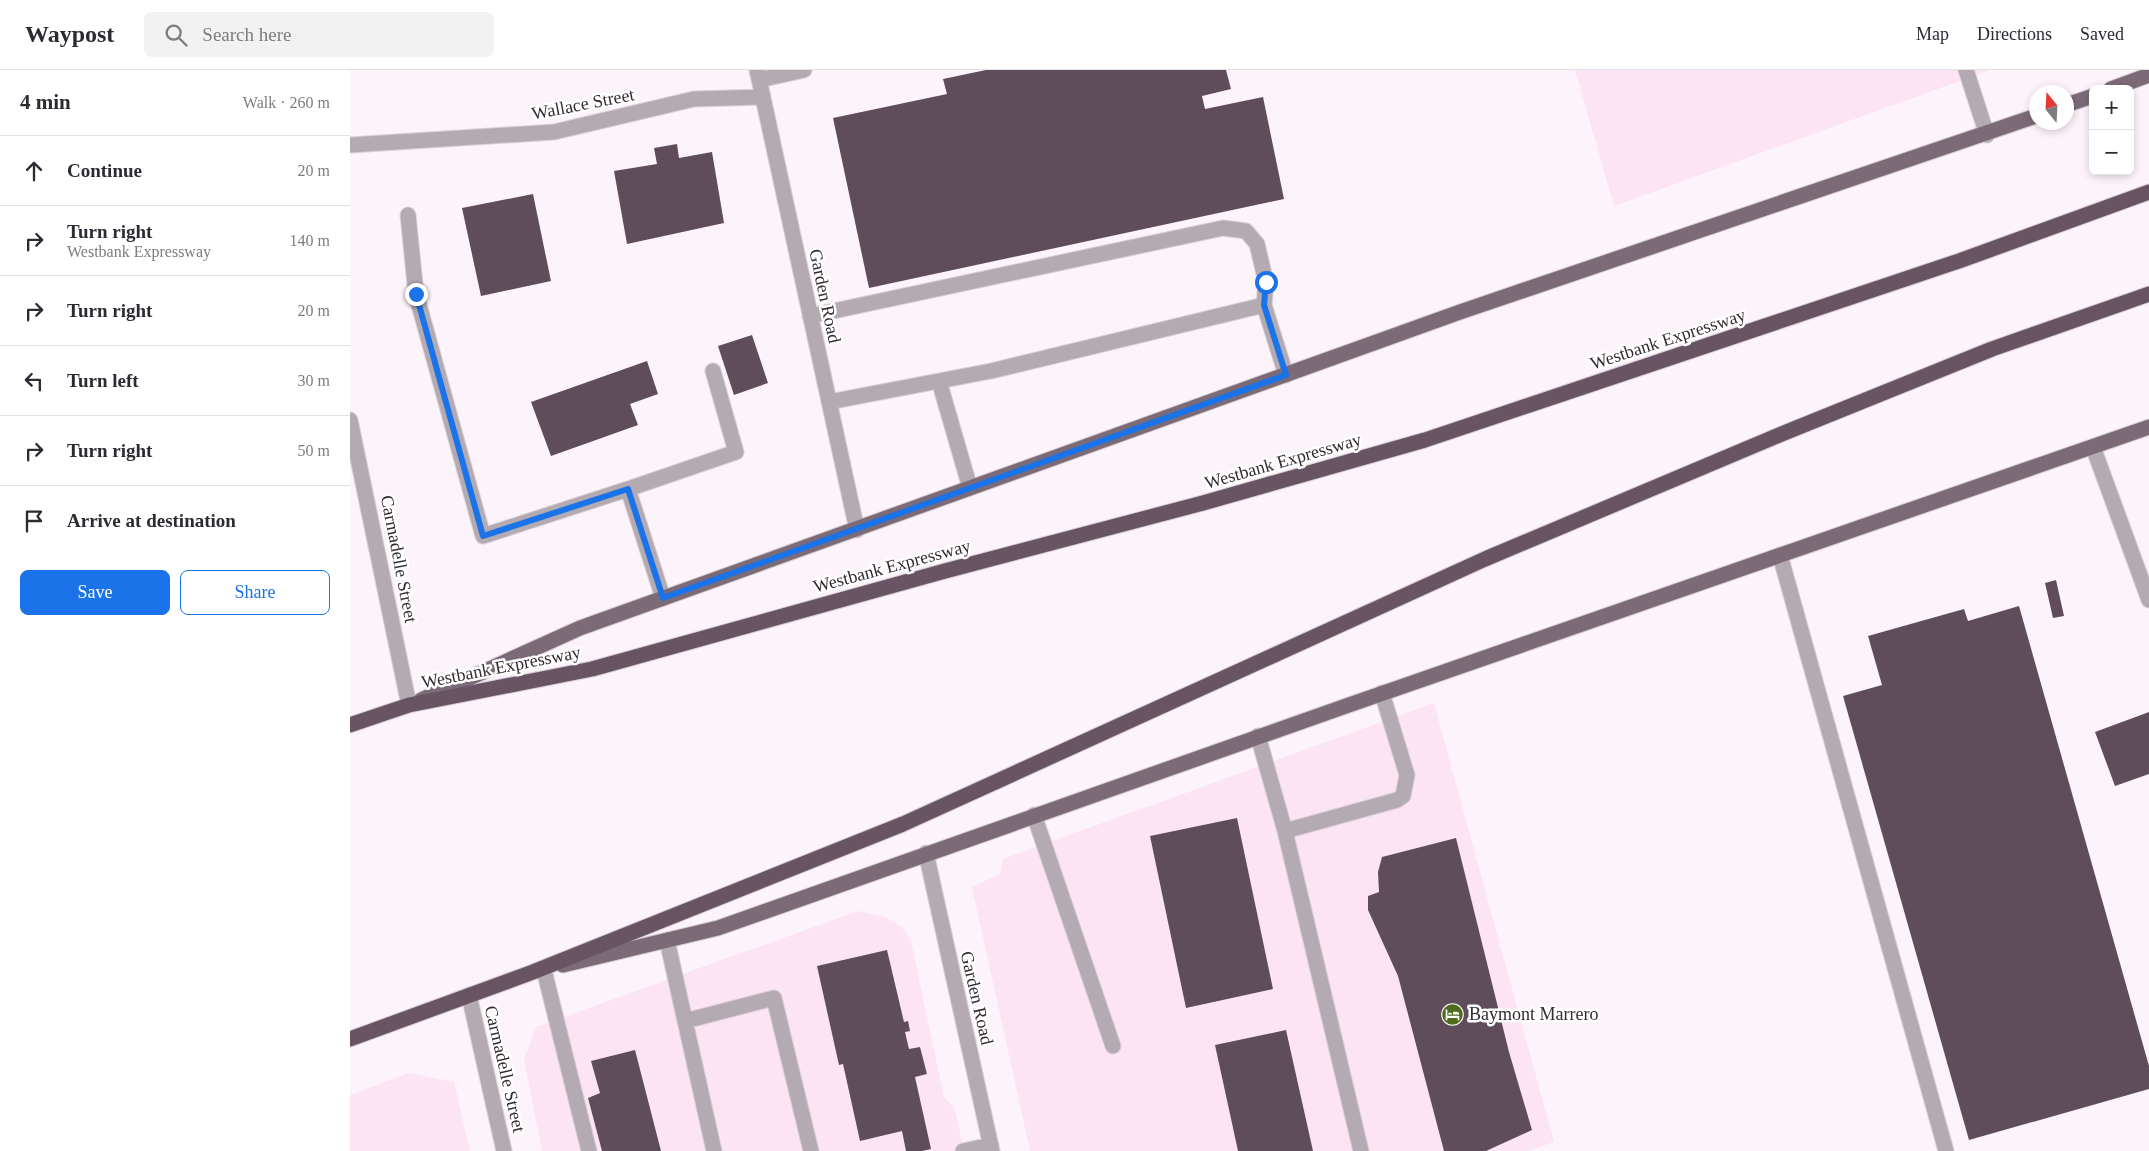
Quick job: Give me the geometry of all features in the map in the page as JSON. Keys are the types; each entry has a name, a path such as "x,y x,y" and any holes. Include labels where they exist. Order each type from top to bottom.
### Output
{"highway":[{"name":"Westbank Expressway","path":"350,725 409,705 592,669 945,571 1231,495 1425,440 1959,261 2149,192"},
{"path":"350,1040 539,971 767,876 903,824 1485,559 1784,433 1992,349 2149,294"}],"main road":[{"path":"2122,85 2149,75"},
{"path":"2074,102 2089,97"},
{"name":"Westbank Expressway","path":"409,705 580,628 1460,312 1987,135 2029,119"},
{"path":"539,971 718,928 1258,736 2149,427"}],"street":[{"path":"758,75 804,70"},
{"path":"1966,70 1987,135"},
{"name":"Garden Road","path":"758,75 856,530"},
{"name":"Wallace Street","path":"350,145 554,132 694,99 763,97"},
{"path":"408,215 416,294 483,536 736,452 713,370"},
{"path":"810,316 1223,228 1246,231 1258,244 1266,282 1264,305 1286,375"},
{"path":"829,402 991,371 1264,305"},
{"path":"939,381 970,488"},
{"name":"Carmadelle Street","path":"350,420 409,705"},
{"path":"2092,446 2149,600"},
{"path":"628,489 663,598"},
{"path":"1780,555 1946,1151"},
{"path":"1285,831 1397,800 1403,796 1407,775 1382,694"},
{"path":"1258,736 1285,831 1361,1151"},
{"path":"1034,815 1113,1046"},
{"name":"Garden Road","path":"926,853 991,1148"},
{"path":"666,940 714,1151"},
{"path":"539,971 589,1151"},
{"name":"Carmadelle Street","path":"469,995 504,1151"},
{"path":"685,1021 774,998 811,1151"},
{"path":"963,1151 991,1148"}],"shaded area":[{"path":"1575,70 1990,70 1614,206"},
{"path":"1434,703 1554,1142 1528,1151 1030,1151 972,887 1000,874 1003,859"},
{"path":"858,911 885,917 902,927 911,941 944,1097 955,1109 964,1151 542,1151 524,1060 536,1027"},
{"path":"409,1073 454,1082 470,1151 350,1151 350,1095"}],"building":[{"path":"986,70 1226,70 1231,89 1202,96 1205,109 1263,97 1284,199 869,288 833,118 947,94 943,79"},
{"path":"677,144 679,158 712,152 724,223 627,244 614,171 657,164 654,148"},
{"path":"533,194 551,281 481,296 462,208"},
{"path":"752,335 768,383 734,395 718,346"},
{"path":"647,361 658,394 630,404 638,425 551,456 531,402"},
{"path":"2056,580 2064,616 2053,618 2045,583"},
{"path":"2019,606 2149,1066 2149,1089 1969,1140 1843,696 1882,685 1868,636 1964,609 1968,621"},
{"path":"2149,712 2149,774 2115,786 2095,732"},
{"path":"1237,818 1273,989 1186,1008 1150,836"},
{"name":"Baymont Marrero","path":"1456,838 1509,1052 1532,1130 1486,1151 1444,1151 1398,976 1368,910 1368,896 1379,892 1378,872 1382,857"},
{"path":"887,950 904,1022 908,1021 910,1031 905,1032 909,1049 920,1047 927,1074 915,1077 931,1149 922,1151 906,1151 902,1131 860,1141 843,1064 839,1065 817,966"},
{"path":"1286,1030 1313,1151 1238,1151 1215,1045"},
{"path":"635,1050 661,1151 602,1151 588,1098 600,1093 591,1061"}],"place":[{"name":"Baymont Marrero","path":"1453,1014"}],"route":[{"path":"416,294 483,536 628,489 663,598 1286,375 1264,305 1266,282"}]}
